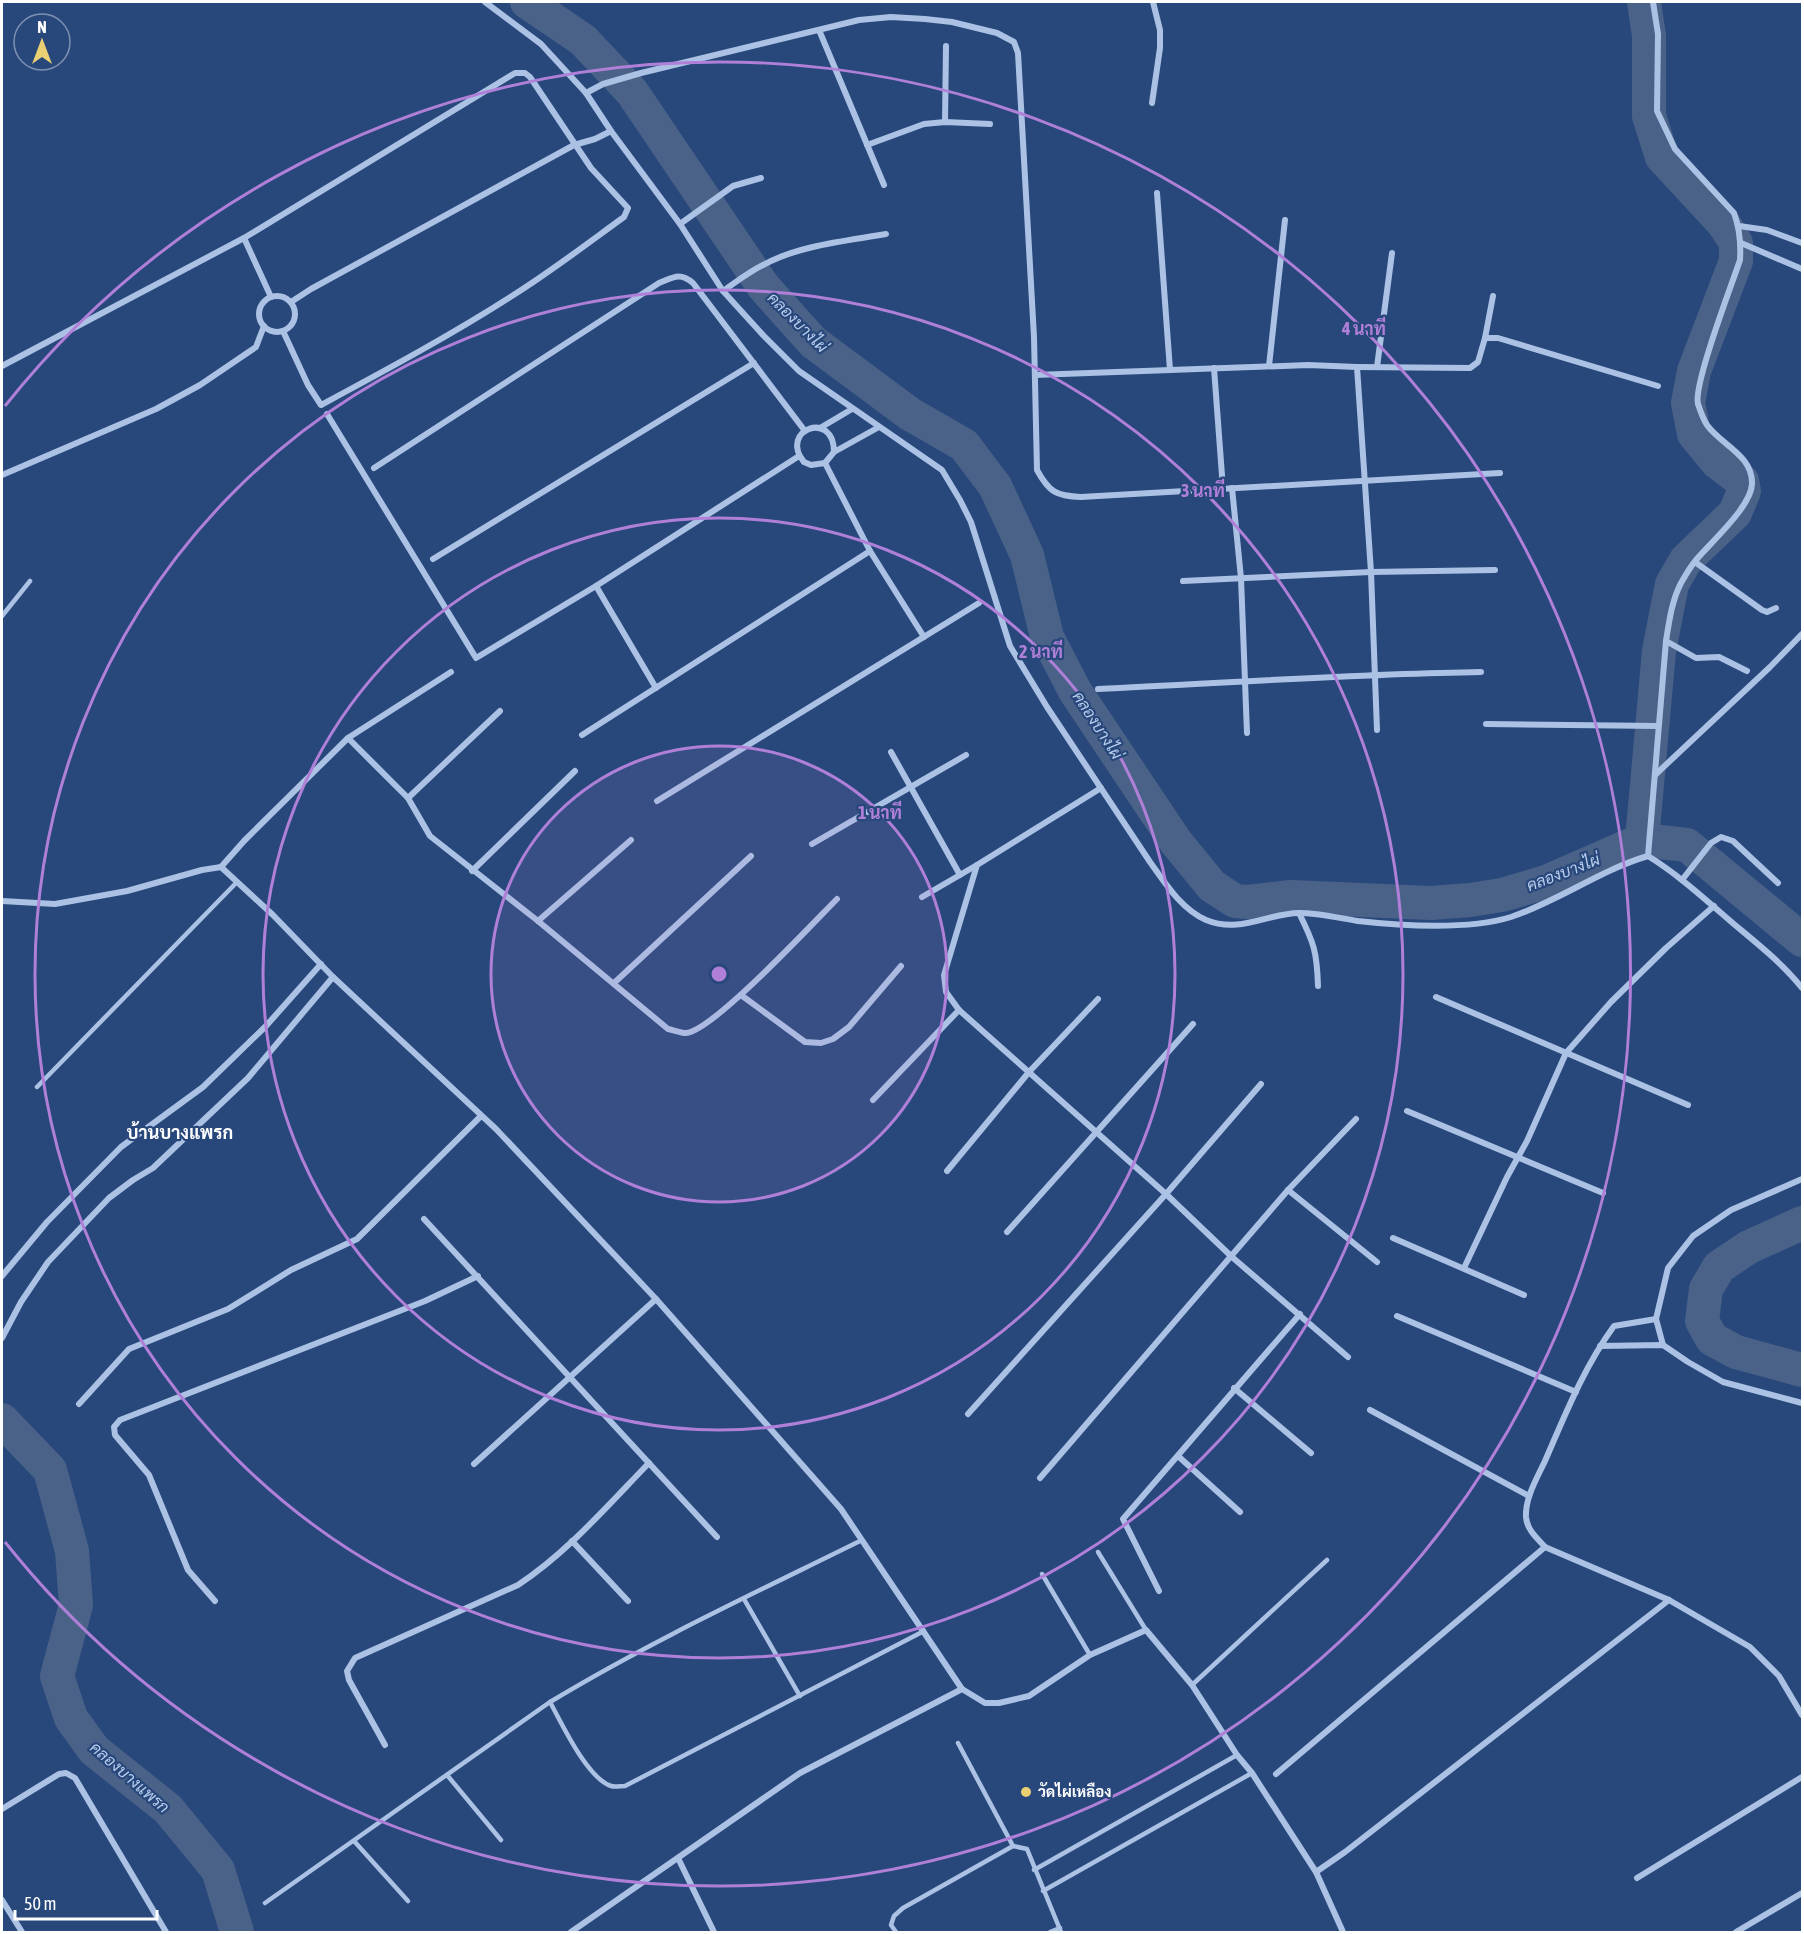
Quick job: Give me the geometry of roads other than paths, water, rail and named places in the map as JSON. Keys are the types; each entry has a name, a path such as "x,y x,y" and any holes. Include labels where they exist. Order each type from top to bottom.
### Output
{"street":[{"path":"485,2 541,44 586,93 611,131 680,224 723,291 799,371 852,410 942,470 971,522 1010,646 1047,707 1164,882 1190,911 1207,920 1227,924 1263,921 1299,913 1363,921 1453,925 1510,917 1557,898 1634,860 1648,856 1666,867 1714,906 1788,970 1803,988"},
{"path":"1152,103 1160,48 1160,30 1153,2"},
{"path":"1648,856 1658,726 1671,611 1680,585 1695,562 1742,508 1752,486 1751,474 1743,458 1706,424 1697,401 1701,375 1740,260 1739,226 1734,213 1675,149 1657,111 1658,34 1653,2"},
{"path":"586,93 603,84 641,73 859,20 891,17 925,19 997,33 1014,42 1018,53 1035,375 1037,470 1045,485 1061,496 1081,497 1500,473"},
{"path":"819,30 884,185"},
{"path":"945,122 946,46"},
{"path":"2,366 244,238 515,73 525,73 530,77 591,168 628,208 624,217 514,295 426,348 321,405 283,331"},
{"path":"867,145 924,124 945,122 990,124"},
{"path":"291,302 310,289 574,145 595,139 611,131"},
{"path":"680,224 733,186 761,178"},
{"path":"1157,193 1170,370"},
{"path":"1269,366 1285,220"},
{"path":"1739,226 1767,230 1803,243"},
{"path":"723,291 763,265 814,247 886,234"},
{"path":"244,238 272,297"},
{"path":"1741,243 1803,268"},
{"path":"1377,367 1392,253"},
{"path":"374,468 659,283 677,276 685,276 693,283 805,430"},
{"path":"1035,375 1269,366 1470,368 1478,362 1493,296"},
{"path":"272,297 285,298 291,302 295,310 294,319 283,331 273,331 264,326 259,313 265,300 272,297"},
{"path":"2,474 156,409 200,385 256,347 264,326"},
{"path":"1485,338 1498,338 1658,386"},
{"path":"434,559 754,363"},
{"path":"1358,367 1371,572 1377,729"},
{"path":"1215,368 1223,489"},
{"path":"820,428 852,410"},
{"path":"327,414 476,658 596,586 799,456"},
{"path":"834,452 832,437 820,428 813,427 805,430 797,442 796,450 804,462 811,465 825,463 834,452 879,427"},
{"path":"825,463 870,551 924,637"},
{"path":"1232,488 1241,578 1247,733"},
{"path":"582,735 870,551"},
{"path":"1695,562 1762,610 1767,612 1776,608"},
{"path":"1183,581 1371,572 1495,570"},
{"path":"596,586 656,688"},
{"path":"657,801 980,603"},
{"path":"1654,776 1803,634"},
{"path":"1666,641 1696,658 1719,657 1747,671"},
{"path":"2,901 55,904 127,891 201,870 221,867 244,841 348,738 392,712 451,672"},
{"path":"1098,689 1375,674 1481,672"},
{"path":"408,798 500,711"},
{"path":"1486,724 1658,726"},
{"path":"348,738 408,798 430,836 538,921 614,983 641,1009 668,1029 687,1033 704,1026 741,995 837,899"},
{"path":"891,752 960,875"},
{"path":"812,844 966,755"},
{"path":"472,871 575,771"},
{"path":"922,897 1101,788"},
{"path":"1682,880 1712,843 1721,837 1733,842 1778,883"},
{"path":"538,921 631,840"},
{"path":"614,983 752,856"},
{"path":"977,865 944,975 946,992 959,1010 1166,1194 1232,1257 1348,1357"},
{"path":"221,867 273,915 333,977 481,1116 556,1191 656,1299 841,1509 962,1689 985,1703 999,1703 1029,1696 1090,1655 1146,1630 1192,1685 1237,1755 1252,1773 1316,1872 1343,1932"},
{"path":"1464,1268 1566,1053 1617,995 1714,906"},
{"path":"1299,913 1313,943 1317,958 1318,986"},
{"path":"3,1276 47,1222 121,1147 203,1088 266,1026 321,964"},
{"path":"741,995 805,1042 821,1043 833,1039 849,1027 901,966"},
{"path":"2,1338 21,1302 48,1262 109,1198 133,1179 153,1168 248,1078 333,977"},
{"path":"1436,997 1688,1105"},
{"path":"947,1171 1029,1072 1098,999"},
{"path":"873,1100 959,1010"},
{"path":"1007,1232 1193,1024"},
{"path":"968,1414 1166,1194 1261,1084"},
{"path":"1407,1111 1603,1193"},
{"path":"79,1404 129,1350 228,1308 291,1270 357,1239 481,1116"},
{"path":"1040,1478 1288,1190 1356,1119"},
{"path":"1663,1345 1656,1319 1668,1268 1693,1236 1731,1210 1803,1179"},
{"path":"1288,1190 1377,1262"},
{"path":"424,1219 717,1536"},
{"path":"1393,1238 1524,1295"},
{"path":"215,1601 188,1570 153,1482 115,1435 114,1427 120,1419 426,1301 478,1276"},
{"path":"474,1464 656,1299"},
{"path":"1159,1591 1123,1520 1234,1388 1300,1314"},
{"path":"1396,1316 1576,1392"},
{"path":"1656,1319 1614,1326 1600,1346 1576,1392 1529,1496 1526,1517 1530,1531 1545,1547 1669,1600 1750,1647 1779,1676 1803,1715"},
{"path":"1600,1346 1663,1345 1723,1382 1803,1403"},
{"path":"1234,1388 1311,1453"},
{"path":"1370,1410 1529,1496"},
{"path":"1178,1456 1240,1512"},
{"path":"385,1745 349,1680 347,1671 355,1658 518,1585 572,1541 650,1463"},
{"path":"572,1541 628,1601"},
{"path":"1276,1774 1545,1547"},
{"path":"1316,1872 1346,1852 1669,1600"},
{"path":"572,1932 800,1773 962,1689"},
{"path":"2,1809 58,1774 66,1773 75,1778 166,1932"},
{"path":"1638,1878 1803,1777"},
{"path":"678,1858 714,1932"},
{"path":"1736,1932 1803,1893"},
{"path":"2,1899 22,1932"}],"lane":[{"path":"2,616 30,581"},
{"path":"37,1087 237,882"},
{"path":"265,1903 550,1702 651,1645 862,1540"},
{"path":"1098,1552 1146,1630"},
{"path":"1192,1685 1327,1560"},
{"path":"1042,1574 1090,1655"},
{"path":"744,1599 800,1696"},
{"path":"550,1702 579,1754 597,1776 611,1786 625,1786 924,1631"},
{"path":"958,1743 1013,1846"},
{"path":"1034,1870 1237,1755"},
{"path":"1043,1891 1252,1773"},
{"path":"447,1775 501,1840"},
{"path":"354,1840 408,1901"},
{"path":"896,1932 891,1925 894,1916 903,1908 1013,1846 1027,1849 1060,1930 1050,1932"}],"waterway":[{"name":"คลองบางไผ่","path":"527,2 583,40 632,92 763,286 813,342 910,414 964,445 995,486 1027,555 1047,637 1075,691 1176,842 1212,886 1235,901 1248,902 1291,897 1431,903 1470,900 1502,895 1546,882 1642,840 1687,845 1802,940"},
{"path":"1642,840 1659,651 1672,584 1686,560 1735,513 1744,491 1742,481 1717,462 1694,434 1688,403 1694,371 1736,261 1736,243 1724,224 1662,157 1649,116 1649,36 1644,2"},
{"name":"คลองบางไผ่","path":"1802,1223 1749,1247 1719,1267 1706,1289 1702,1321 1712,1339 1736,1352 1802,1370"},
{"name":"คลองบางแพรก","path":"2,1420 50,1470 72,1551 76,1605 57,1676 71,1718 94,1750 168,1809 218,1870 237,1932"}],"place":[{"name":"วัดไผ่เหลือง","path":"1026,1792"}],"district":[{"name":"บ้านบางแพรก","path":"180,1133"}]}
